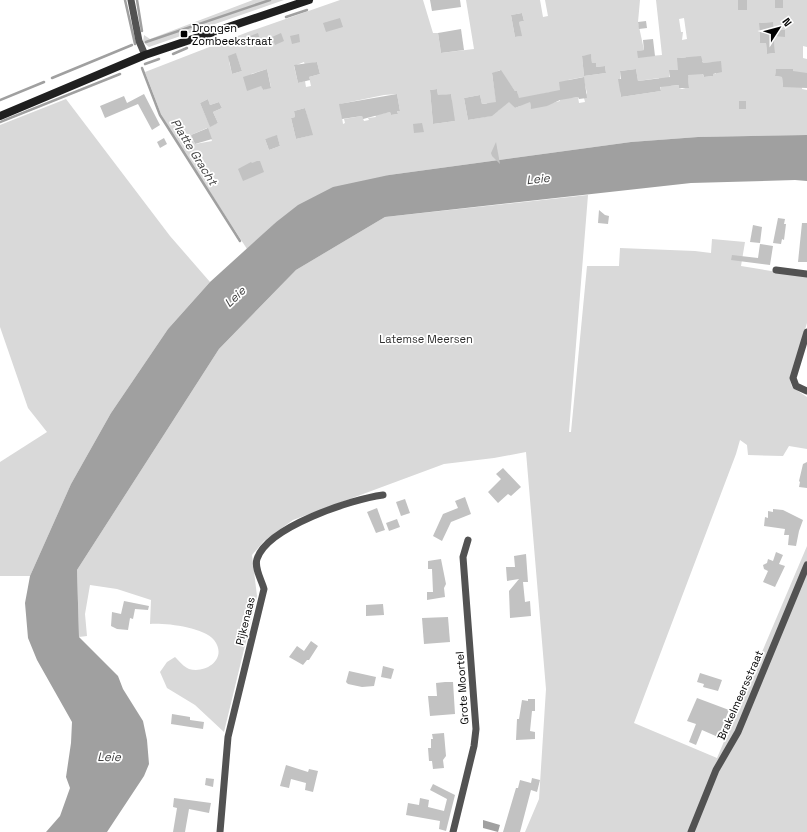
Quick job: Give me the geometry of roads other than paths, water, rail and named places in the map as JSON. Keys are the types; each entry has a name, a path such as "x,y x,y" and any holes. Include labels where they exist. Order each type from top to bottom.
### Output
{"main road":[{"path":"0,116 142,57 309,0"}],"street":[{"path":"131,0 142,57"},
{"path":"776,270 807,274"},
{"path":"807,332 793,378 796,386 807,391"},
{"name":"Pijkenaas","path":"220,832 228,737 264,589 257,569 257,559 272,541 302,520 383,495"},
{"name":"Grote Moortel","path":"453,832 474,746 476,730 463,557 468,540"},
{"name":"Brakelmeersstraat","path":"691,832 716,770 738,732 807,565"}],"water":[{"name":"Leie","path":"807,135 807,181 795,180 691,183 385,217 296,270 219,349 77,570 79,637 118,676 123,689 143,721 147,740 149,764 144,776 107,832 46,832 60,816 70,788 66,777 71,743 72,722 37,660 28,638 25,603 30,576 71,484 111,413 168,329 210,282 275,223 298,205 333,187 389,175 631,142 698,137"},
{"path":"483,820 500,825 498,832 483,828"}],"waterway":[{"name":"Platte Gracht","path":"125,0 135,44"},
{"path":"137,0 142,31"},
{"path":"146,42 270,0"},
{"path":"286,17 307,10"},
{"path":"52,78 132,45"},
{"path":"173,54 187,48"},
{"path":"145,64 159,59"},
{"name":"Platte Gracht","path":"142,68 160,115 240,241"},
{"path":"0,122 120,74"},
{"path":"0,100 44,82"}],"place":[{"name":"Drongen Zombeekstraat","path":"184,34"}],"park label":[{"name":"Latemse Meersen","path":"426,339"}]}
